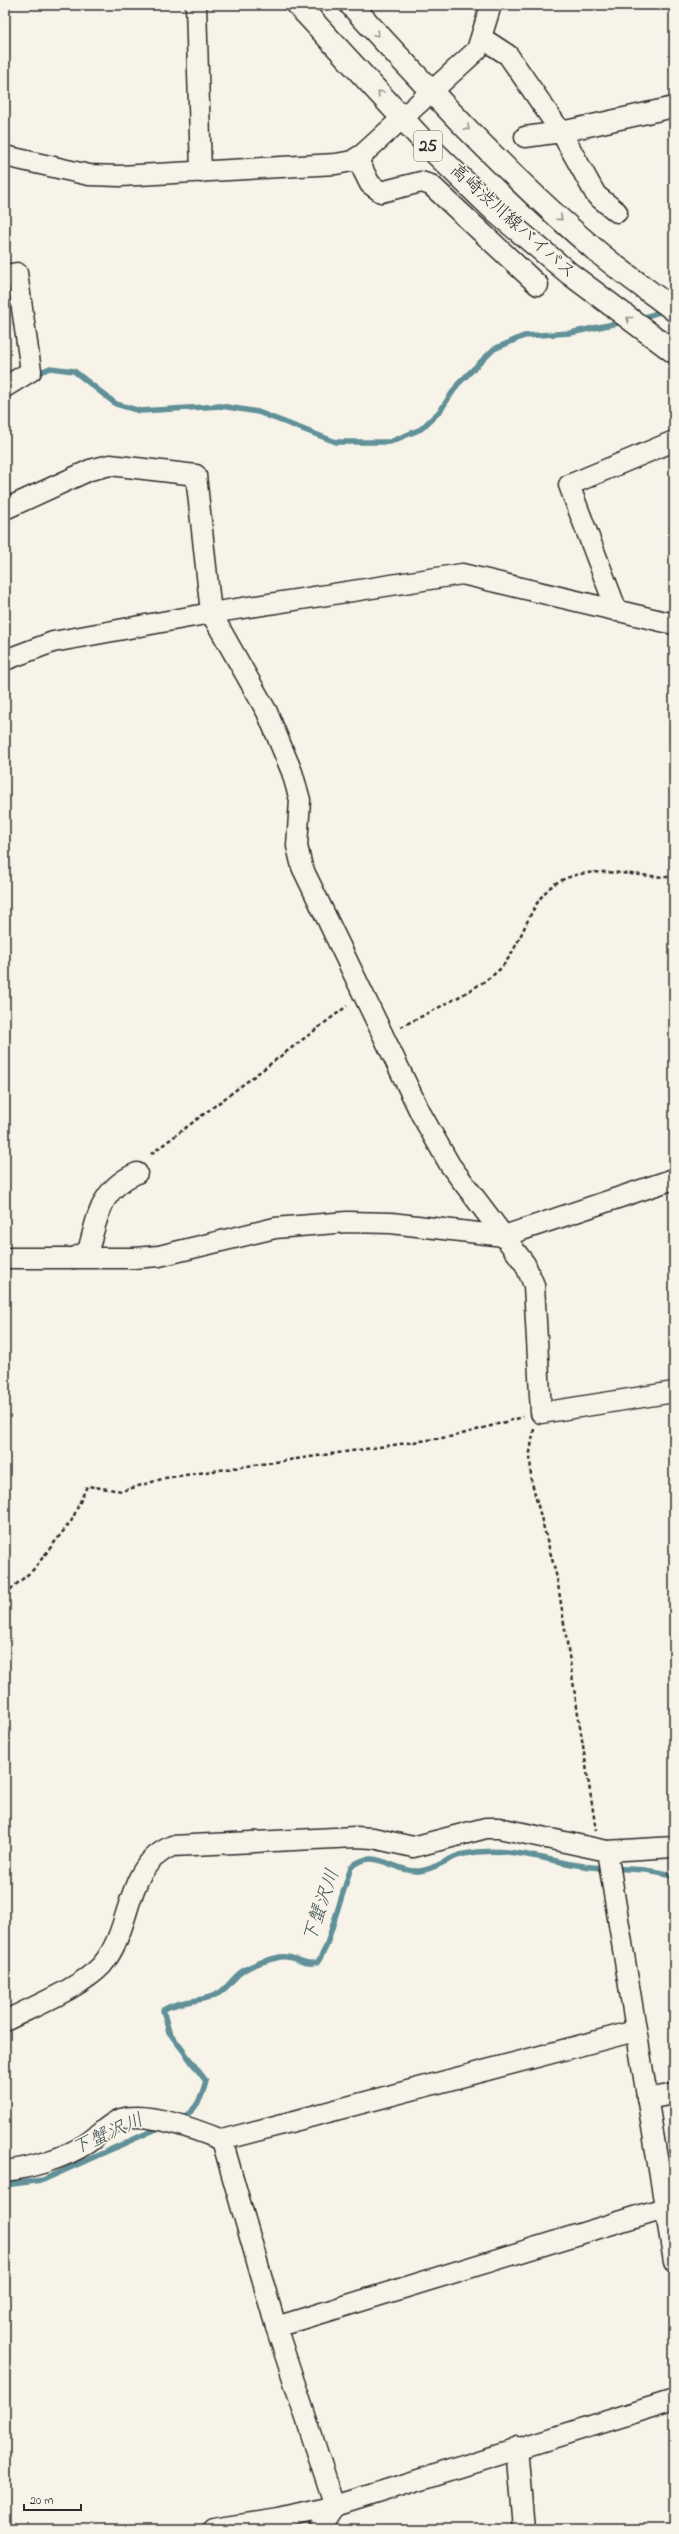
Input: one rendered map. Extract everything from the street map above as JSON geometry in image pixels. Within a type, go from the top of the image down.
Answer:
[{"type":"main road","name":"高崎渋川線バイパス","points":[[298,5],[402,117],[497,213],[570,274],[667,348]]},
{"type":"main road","name":"高崎渋川線バイパス","points":[[351,5],[430,91],[526,187],[600,254],[674,310]]},
{"type":"street","points":[[196,5],[201,172]]},
{"type":"street","points":[[5,156],[89,175],[120,176],[336,164],[357,158],[477,50],[482,38],[490,5]]},
{"type":"street","points":[[482,38],[508,55],[561,132],[596,195],[617,212]]},
{"type":"street","points":[[525,137],[561,132],[674,107]]},
{"type":"street","points":[[357,158],[370,184],[381,192],[421,182],[431,185],[538,284]]},
{"type":"street","points":[[5,274],[17,273],[31,370],[5,387]]},
{"type":"street","points":[[617,611],[569,485],[674,441]]},
{"type":"street","points":[[5,509],[90,470],[110,465],[196,475],[211,613],[267,712],[292,772],[300,800],[297,846],[302,867],[385,1036],[421,1114],[450,1165],[525,1264],[534,1285],[541,1413],[674,1392]]},
{"type":"street","points":[[5,660],[53,642],[211,613],[462,574],[674,624]]},
{"type":"street","points":[[74,1258],[88,1251],[104,1199],[117,1184],[137,1173]]},
{"type":"street","points":[[5,1258],[159,1256],[275,1228],[346,1222],[391,1223],[504,1236],[674,1179]]},
{"type":"street","points":[[5,2021],[81,1981],[101,1965],[118,1938],[142,1869],[151,1858],[172,1846],[355,1837],[373,1838],[413,1847],[486,1828],[499,1828],[603,1850],[674,1847]]},
{"type":"street","points":[[603,1850],[647,2099],[670,2206],[674,2262]]},
{"type":"street","points":[[5,2171],[28,2168],[85,2145],[121,2119],[155,2118],[196,2130],[222,2140],[635,2031]]},
{"type":"street","points":[[647,2099],[674,2094]]},
{"type":"street","points":[[222,2140],[276,2327],[336,2506]]},
{"type":"street","points":[[276,2327],[670,2206]]},
{"type":"street","points":[[213,2529],[279,2518],[336,2506],[517,2447],[674,2400]]},
{"type":"street","points":[[517,2447],[524,2529]]},
{"type":"street","points":[[320,2529],[336,2506]]},
{"type":"path","points":[[385,1036],[498,971],[516,948],[539,898],[561,880],[577,875],[598,872],[674,877]]},
{"type":"path","points":[[151,1154],[364,994]]},
{"type":"path","points":[[5,1594],[33,1570],[72,1520],[87,1486],[122,1491],[165,1478],[455,1436],[541,1413]]},
{"type":"path","points":[[541,1413],[535,1423],[530,1452],[531,1478],[557,1578],[603,1850]]},
{"type":"waterway","points":[[638,319],[666,310]]},
{"type":"waterway","points":[[35,374],[50,368],[74,371],[116,404],[140,411],[221,406],[258,412],[336,442],[390,442],[421,429],[440,411],[458,384],[494,349],[524,336],[570,333],[623,322]]},
{"type":"waterway","name":"下蟹沢川","points":[[180,2119],[186,2116],[198,2103],[206,2081],[169,2032],[163,2010],[182,2003],[208,1998],[219,1993],[244,1970],[265,1961],[280,1957],[290,1957],[308,1963],[318,1962],[326,1947],[351,1867],[360,1861],[368,1859],[376,1860],[410,1871],[419,1871],[431,1868],[464,1854],[495,1851],[524,1854],[584,1866],[652,1871],[674,1876]]},
{"type":"waterway","name":"下蟹沢川","points":[[5,2185],[43,2180],[163,2126]]}]
